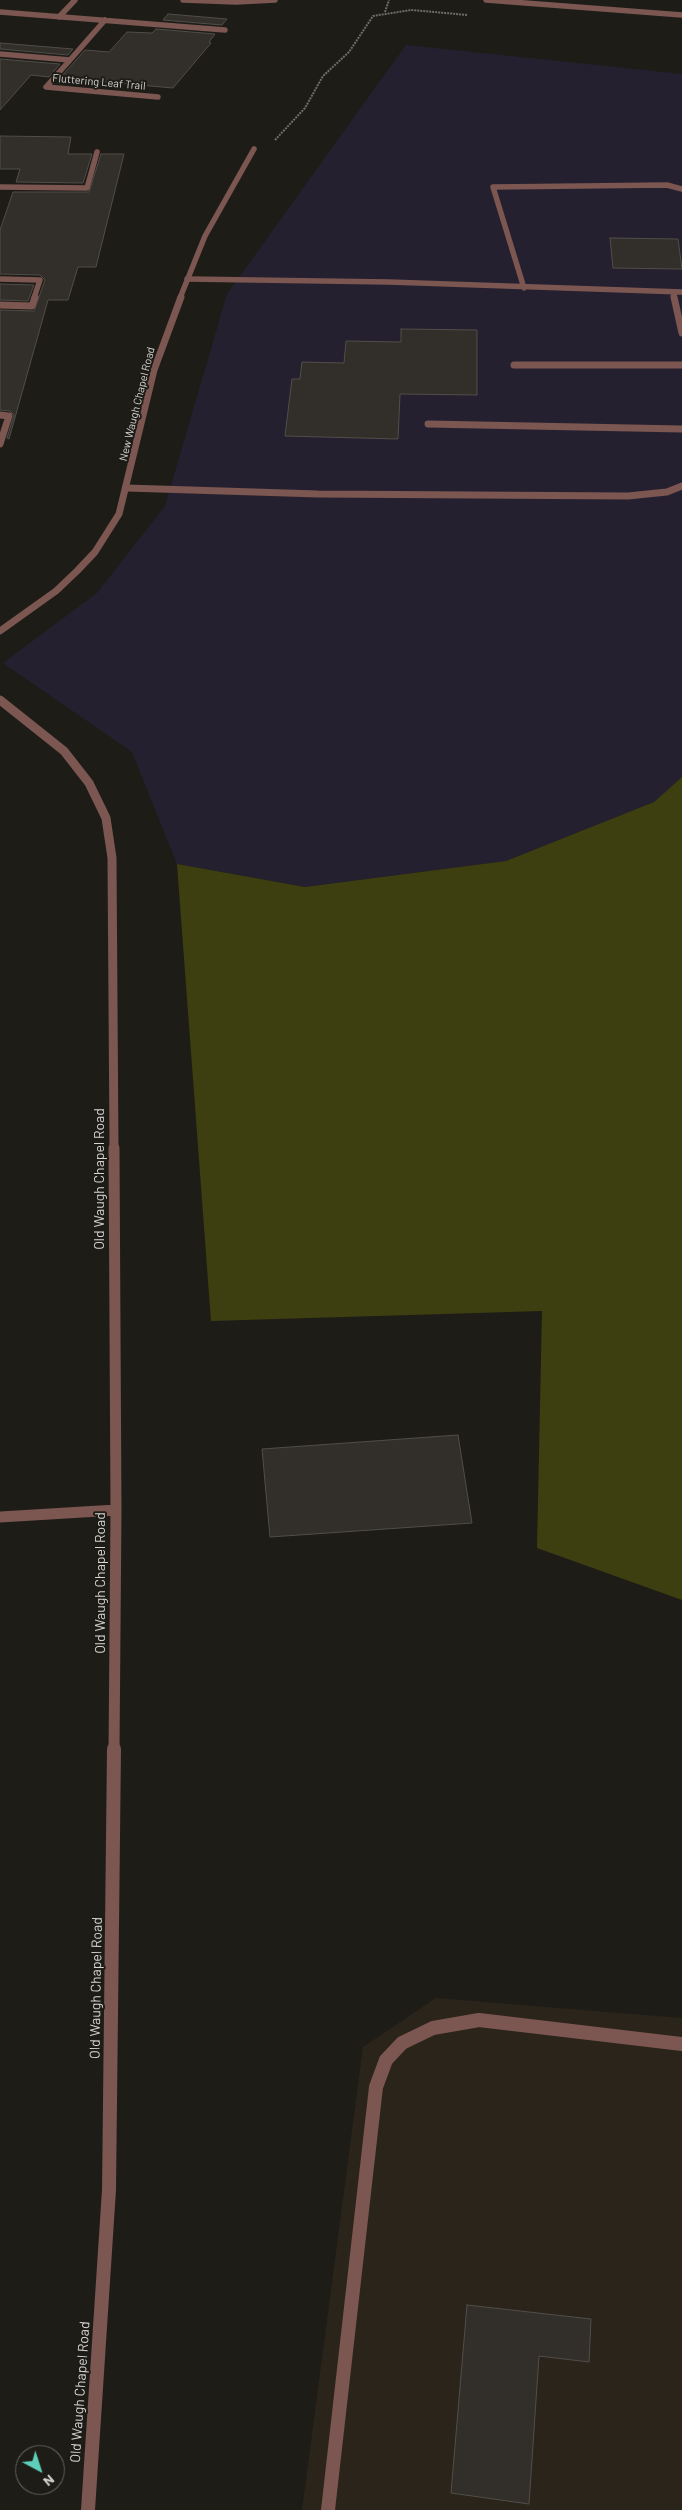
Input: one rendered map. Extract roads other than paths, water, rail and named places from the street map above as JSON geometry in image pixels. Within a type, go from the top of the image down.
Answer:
[{"type":"street","points":[[59,17],[75,0]]},
{"type":"street","points":[[183,0],[275,0]]},
{"type":"street","points":[[486,0],[682,15]]},
{"type":"street","points":[[566,6],[568,0]]},
{"type":"street","points":[[0,12],[226,30]]},
{"type":"street","name":"Fluttering Leaf Trail","points":[[105,20],[46,87],[158,97]]},
{"type":"street","name":"Fluttering Leaf Trail","points":[[0,54],[70,60]]},
{"type":"street","name":"New Waugh Chapel Road","points":[[0,631],[56,591],[95,552],[119,514],[127,488],[154,370],[186,279],[210,228],[254,148]]},
{"type":"street","points":[[0,187],[87,188],[97,152]]},
{"type":"street","points":[[524,288],[494,187],[667,184],[682,189]]},
{"type":"street","points":[[0,279],[40,280],[32,306],[0,305]]},
{"type":"street","points":[[186,279],[390,282],[682,292]]},
{"type":"street","points":[[673,292],[682,333]]},
{"type":"street","points":[[514,365],[682,365]]},
{"type":"street","points":[[0,415],[9,416],[0,444]]},
{"type":"street","points":[[428,424],[682,430]]},
{"type":"street","points":[[127,488],[318,494],[628,496],[668,492],[682,486]]},
{"type":"street","name":"Old Waugh Chapel Road","points":[[0,700],[64,751],[89,783],[106,818],[112,858],[116,1510],[108,2190],[88,2510]]},
{"type":"street","points":[[0,1517],[116,1510]]},
{"type":"street","points":[[328,2510],[376,2087],[386,2060],[402,2043],[433,2028],[479,2020],[682,2044]]}]
